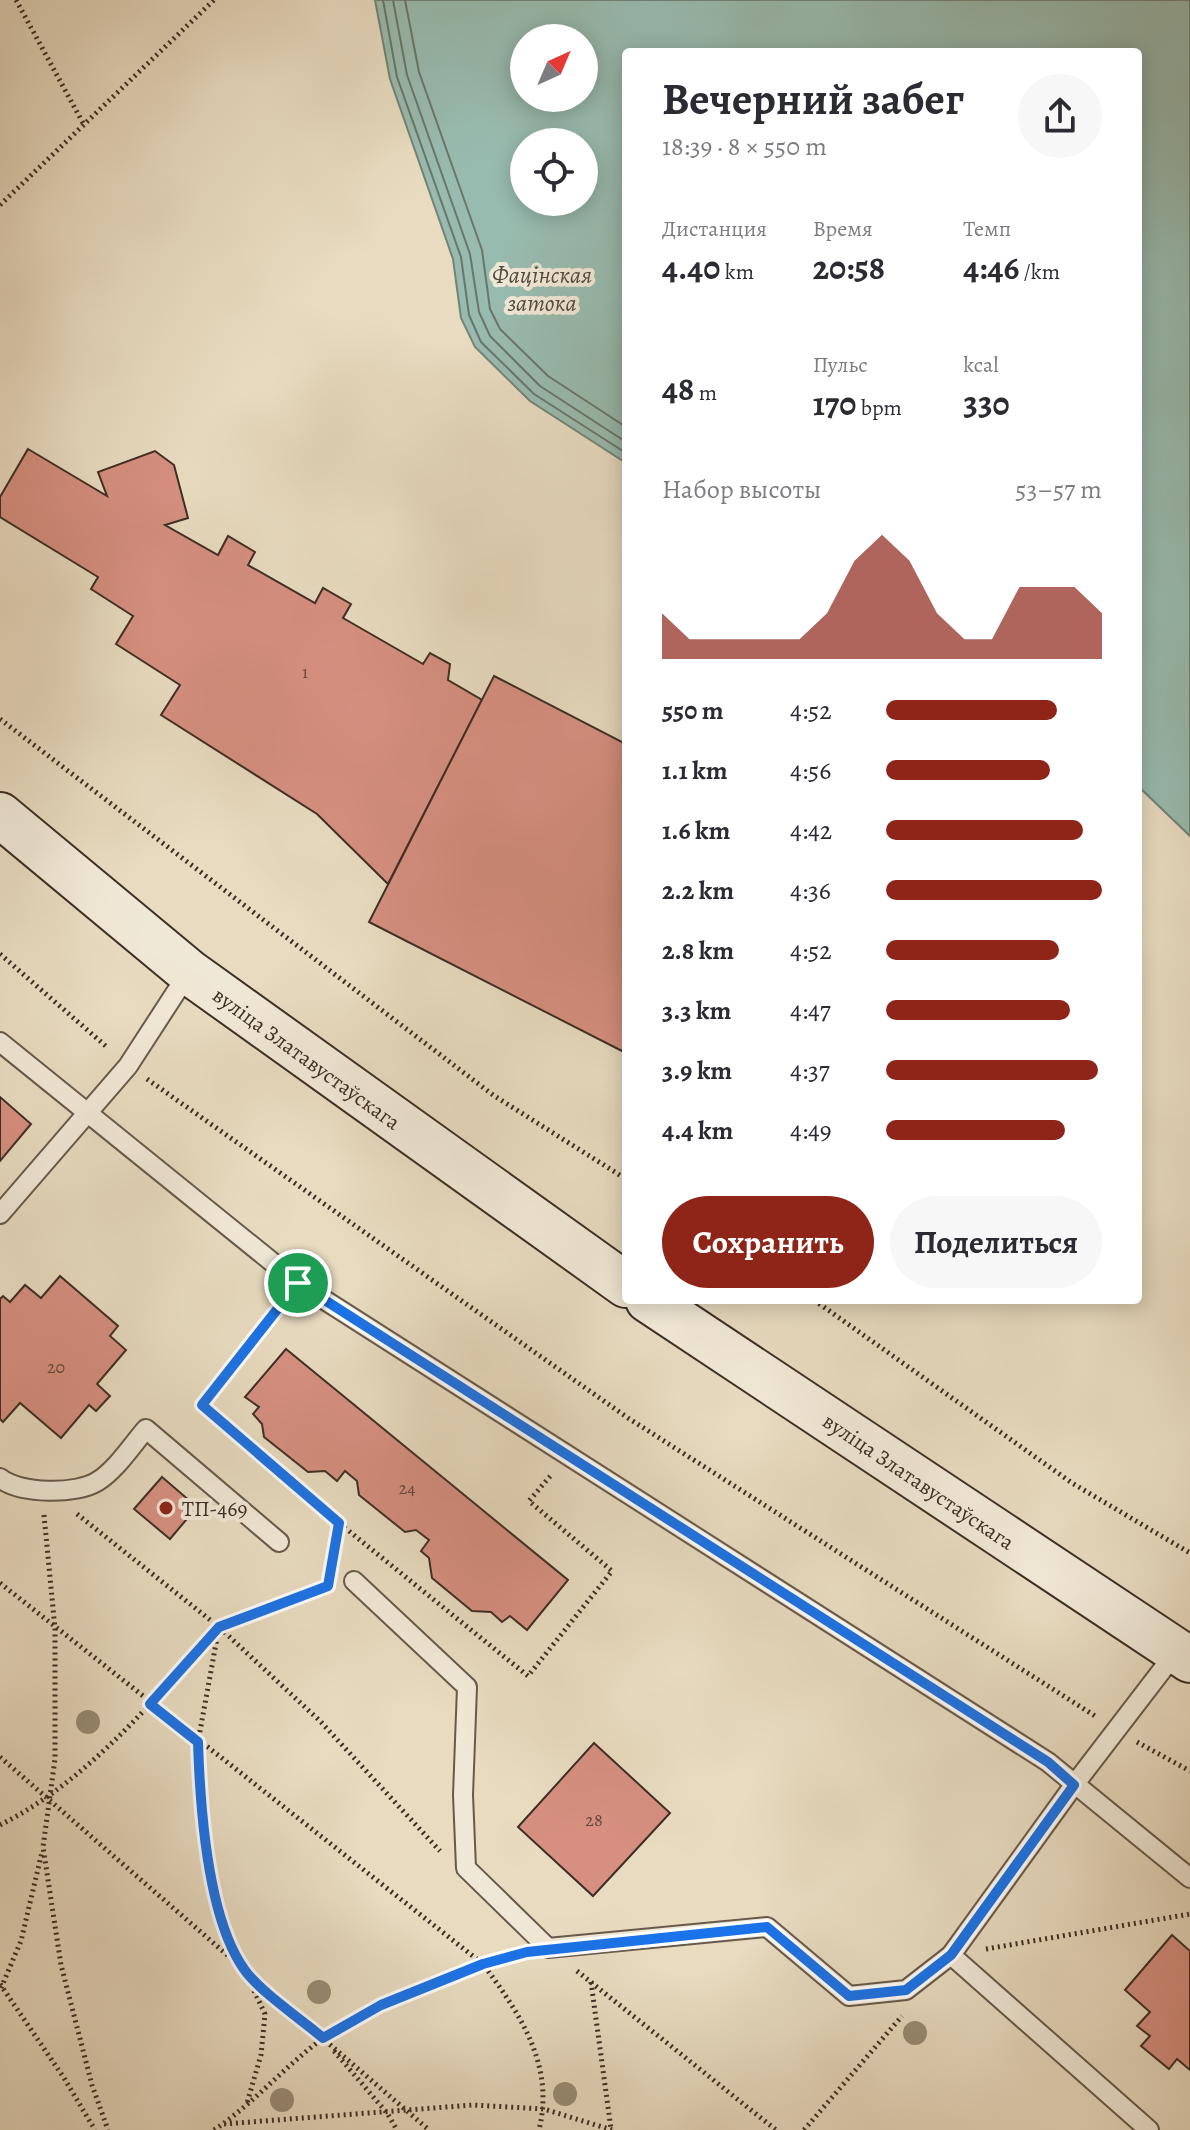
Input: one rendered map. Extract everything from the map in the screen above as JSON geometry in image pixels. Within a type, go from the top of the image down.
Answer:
[{"type":"street","name":"вуліца Златавустаўскага","points":[[0,815],[189,972],[622,1282]]},
{"type":"street","name":"вуліца Златавустаўскага","points":[[654,1304],[1183,1656]]},
{"type":"lane","points":[[0,1214],[128,1066],[189,972]]},
{"type":"lane","points":[[0,1042],[298,1283],[1048,1762],[1190,1878]]},
{"type":"lane","points":[[0,1478],[9,1485],[62,1491],[98,1482],[146,1429],[279,1542]]},
{"type":"lane","points":[[354,1581],[467,1687],[463,1795],[466,1868],[548,1948],[767,1927],[849,1996],[906,1990],[951,1955],[1074,1785],[1117,1730],[1183,1656]]},
{"type":"lane","points":[[951,1955],[1149,2130]]},
{"type":"path","points":[[16,0],[83,123]]},
{"type":"path","points":[[0,205],[214,0]]},
{"type":"path","points":[[0,719],[493,1095],[622,1176]]},
{"type":"path","points":[[0,954],[128,1066],[628,1418],[1117,1730],[1190,1771]]},
{"type":"path","points":[[298,1283],[202,1405],[339,1523],[528,1676],[612,1571],[529,1501],[567,1457]]},
{"type":"path","points":[[820,1304],[1072,1483],[1190,1553]]},
{"type":"path","points":[[41,1490],[55,1629],[55,1759],[43,1847],[21,1941],[1,1987],[95,2130]]},
{"type":"path","points":[[62,1491],[68,1507],[219,1627],[320,1721],[448,1863]]},
{"type":"path","points":[[328,1586],[339,1523]]},
{"type":"path","points":[[0,1825],[47,1800],[150,1704],[219,1627],[328,1586],[354,1581],[393,1566]]},
{"type":"path","points":[[0,1583],[483,1964],[520,2014],[539,2057],[544,2109],[539,2130]]},
{"type":"path","points":[[219,1627],[198,1742],[201,1830],[225,1929],[265,2014],[261,2055],[247,2103]]},
{"type":"path","points":[[0,1757],[429,2130]]},
{"type":"path","points":[[43,1847],[61,1965],[92,2085],[108,2130]]},
{"type":"path","points":[[951,1955],[1190,1914]]},
{"type":"path","points":[[214,2130],[323,2038],[381,2005],[483,1964],[527,1952],[516,1941]]},
{"type":"path","points":[[548,1948],[776,2130]]},
{"type":"path","points":[[223,2124],[473,2105],[544,2109],[611,2130],[591,1982]]},
{"type":"path","points":[[804,2130],[902,2016],[906,1990]]},
{"type":"path","points":[[323,2038],[387,2113],[397,2130]]},
{"type":"water","name":"Фацінская затока","points":[[375,0],[1190,0],[1190,836],[1142,790],[1142,48],[622,48],[622,460],[530,401],[475,347],[461,318],[453,259],[390,79]]},
{"type":"building","points":[[28,449],[107,496],[98,472],[155,451],[174,465],[188,518],[165,525],[218,555],[228,536],[255,552],[248,565],[315,603],[323,588],[351,604],[343,618],[423,664],[430,653],[450,664],[448,680],[482,700],[388,884],[317,814],[161,715],[180,685],[116,644],[133,616],[91,589],[98,577],[0,517],[0,497]]},
{"type":"building","points":[[494,676],[622,742],[622,1051],[369,922]]},
{"type":"building","points":[[0,1097],[31,1124],[0,1161]]},
{"type":"building","points":[[60,1276],[118,1326],[110,1336],[126,1350],[97,1384],[110,1396],[96,1411],[89,1405],[61,1438],[20,1403],[3,1422],[0,1419],[0,1299],[3,1296],[10,1302],[25,1285],[41,1298]]},
{"type":"building","points":[[286,1349],[568,1580],[527,1630],[510,1616],[502,1622],[491,1612],[472,1611],[432,1578],[429,1558],[421,1551],[429,1540],[416,1530],[405,1532],[359,1495],[357,1481],[345,1471],[337,1481],[325,1471],[308,1472],[264,1437],[262,1424],[253,1414],[259,1407],[245,1397]]},
{"type":"building","name":"ТП-469","points":[[162,1477],[197,1507],[170,1539],[134,1509]]},
{"type":"building","points":[[594,1743],[670,1813],[593,1896],[518,1827]]},
{"type":"building","points":[[1172,1935],[1190,1951],[1190,2070],[1177,2059],[1169,2069],[1141,2046],[1150,2036],[1137,2026],[1150,2012],[1125,1990]]},
{"type":"place","name":"ТП-469","points":[[166,1508]]},
{"type":"route","points":[[298,1283],[1048,1762],[1074,1785],[951,1955],[906,1990],[849,1996],[767,1927],[548,1948],[483,1964],[381,2005],[323,2038],[244,1970],[225,1929],[201,1830],[198,1742],[150,1704],[219,1627],[328,1586],[339,1523],[202,1405],[298,1283]]}]
